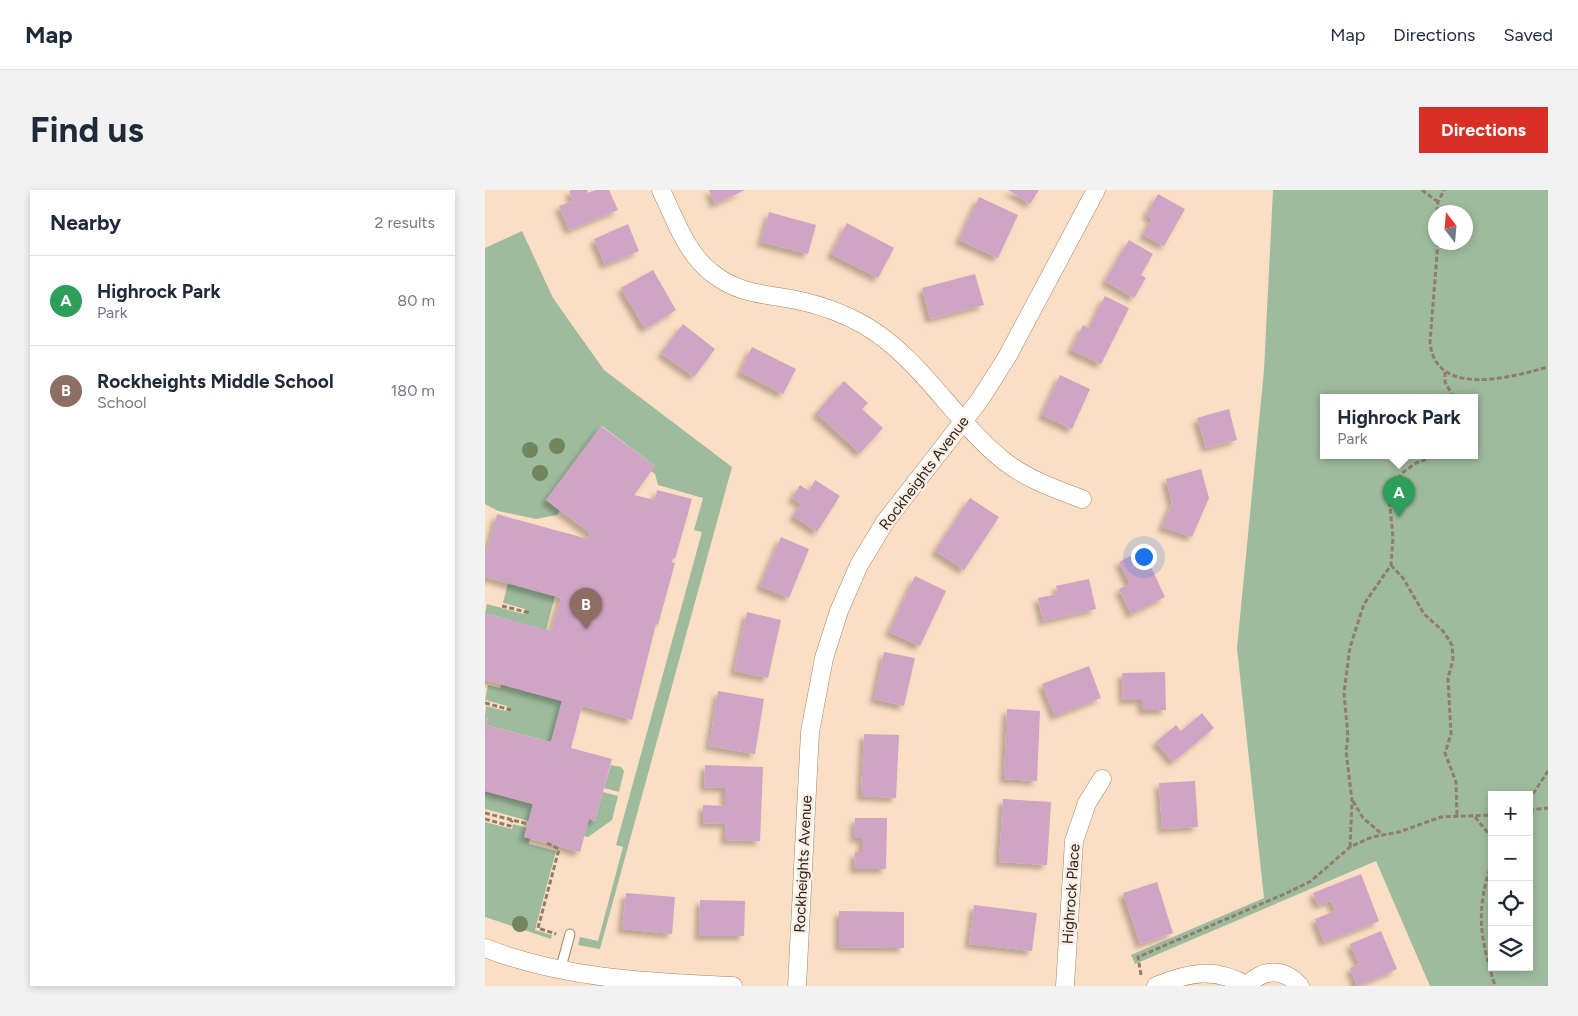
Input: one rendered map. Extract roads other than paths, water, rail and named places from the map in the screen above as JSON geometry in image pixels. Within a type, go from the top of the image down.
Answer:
[{"type":"street","points":[[661,190],[683,237],[695,256],[711,273],[729,285],[750,294],[819,306],[863,325],[902,353],[963,421],[1005,461],[1028,477],[1082,499]]},
{"type":"street","name":"Rockheights Avenue","points":[[797,986],[810,732],[824,658],[845,595],[871,543],[899,501],[963,421],[1007,357],[1095,190]]},
{"type":"street","name":"Highrock Place","points":[[1065,986],[1074,841],[1087,803],[1102,779]]},
{"type":"street","points":[[485,948],[551,969],[607,978],[733,986]]},
{"type":"street","points":[[1156,986],[1193,973],[1209,972],[1226,975],[1247,986],[1263,973],[1274,972],[1288,976],[1300,986]]},
{"type":"lane","points":[[551,969],[570,934]]},
{"type":"place","name":"Highrock Park","points":[[1399,517]]},
{"type":"place","name":"Rockheights Middle School","points":[[586,629]]}]
